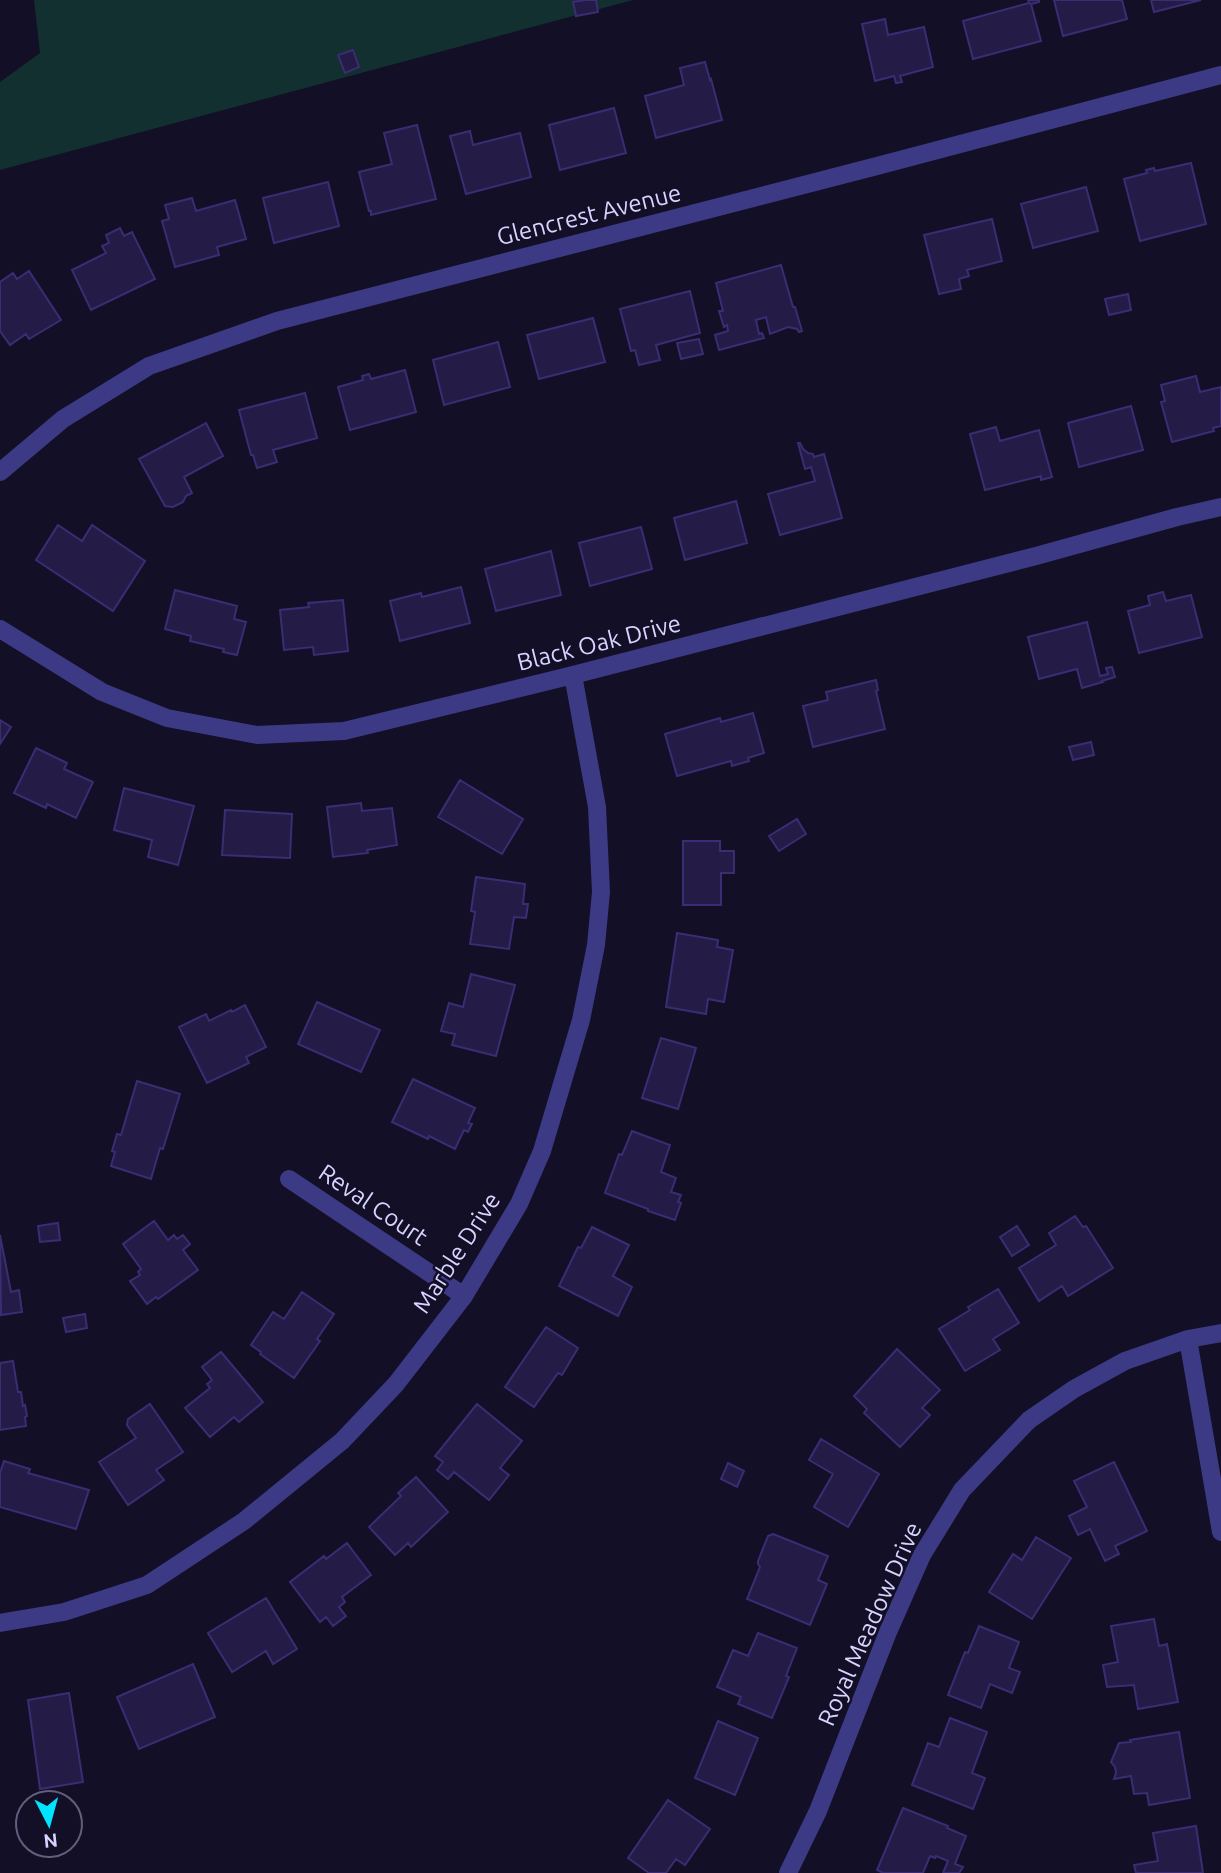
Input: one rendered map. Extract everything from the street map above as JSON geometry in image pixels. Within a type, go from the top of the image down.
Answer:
[{"type":"street","name":"Glencrest Avenue","points":[[0,472],[63,419],[149,366],[276,321],[1221,75]]},
{"type":"street","name":"Black Oak Drive","points":[[0,629],[102,692],[167,718],[257,735],[344,731],[573,676],[1221,507]]},
{"type":"street","name":"Marble Drive","points":[[0,1623],[64,1612],[147,1585],[244,1521],[342,1441],[396,1384],[464,1296],[519,1204],[542,1151],[581,1020],[596,945],[601,892],[597,807],[573,676]]},
{"type":"street","name":"Reval Court","points":[[289,1179],[464,1296]]},
{"type":"street","name":"Royal Meadow Drive","points":[[788,1873],[818,1811],[888,1632],[922,1555],[962,1490],[1029,1420],[1073,1390],[1125,1361],[1188,1339],[1221,1333]]},
{"type":"street","points":[[1188,1339],[1221,1532]]},
{"type":"green space","points":[[34,0],[633,0],[0,170],[0,82],[40,53]]},
{"type":"building","points":[[596,0],[598,12],[576,16],[573,2]]},
{"type":"building","points":[[1028,0],[1039,0],[1031,4],[1041,41],[973,59],[963,21],[1029,3]]},
{"type":"building","points":[[1054,0],[1122,0],[1127,19],[1063,36]]},
{"type":"building","points":[[1151,0],[1201,0],[1154,12]]},
{"type":"building","points":[[885,19],[888,35],[924,27],[933,67],[900,76],[902,82],[896,83],[894,76],[875,81],[862,24]]},
{"type":"building","points":[[353,50],[359,67],[345,73],[338,55]]},
{"type":"building","points":[[705,62],[722,120],[656,138],[645,96],[684,85],[680,68]]},
{"type":"building","points":[[614,108],[626,153],[560,170],[549,125]]},
{"type":"building","points":[[417,125],[436,199],[371,215],[359,172],[392,164],[384,133]]},
{"type":"building","points":[[470,131],[473,145],[520,133],[531,177],[466,194],[450,136]]},
{"type":"building","points":[[1191,163],[1206,224],[1140,241],[1124,179],[1147,173],[1146,170],[1154,168],[1155,171]]},
{"type":"building","points":[[328,182],[339,226],[274,243],[263,198]]},
{"type":"building","points":[[1086,187],[1098,231],[1033,248],[1021,204]]},
{"type":"building","points":[[192,198],[196,211],[235,200],[246,239],[217,247],[219,255],[175,267],[162,221],[169,219],[165,205]]},
{"type":"building","points":[[992,219],[1002,261],[967,270],[969,276],[959,279],[961,289],[939,294],[924,235]]},
{"type":"building","points":[[120,228],[124,236],[132,232],[155,279],[91,310],[72,270],[106,253],[102,246],[109,243],[106,235]]},
{"type":"building","points":[[781,265],[802,331],[788,327],[770,334],[766,317],[756,320],[759,334],[762,333],[764,338],[719,350],[715,335],[728,331],[719,311],[723,311],[716,283]]},
{"type":"building","points":[[29,271],[61,320],[29,339],[26,334],[10,345],[0,331],[0,282],[13,273],[17,279]]},
{"type":"building","points":[[690,291],[700,333],[656,345],[660,360],[639,365],[635,350],[631,351],[620,309]]},
{"type":"building","points":[[1128,294],[1131,310],[1109,315],[1105,299]]},
{"type":"building","points":[[593,318],[605,362],[539,379],[527,335]]},
{"type":"building","points":[[699,339],[703,354],[681,359],[677,343]]},
{"type":"building","points":[[498,342],[510,387],[444,405],[433,360]]},
{"type":"building","points":[[405,370],[416,412],[350,430],[338,387],[363,380],[362,376],[369,374],[371,379]]},
{"type":"building","points":[[1196,376],[1200,392],[1221,387],[1221,426],[1213,428],[1214,431],[1172,442],[1161,402],[1165,401],[1161,385]]},
{"type":"building","points":[[305,393],[317,438],[273,450],[277,462],[257,468],[239,410]]},
{"type":"building","points":[[1131,406],[1143,450],[1079,467],[1068,423]]},
{"type":"building","points":[[206,423],[223,456],[184,477],[192,493],[173,507],[165,506],[139,459]]},
{"type":"building","points":[[996,427],[1000,441],[1039,430],[1052,477],[1041,480],[1041,476],[985,490],[970,434]]},
{"type":"building","points":[[798,443],[814,457],[824,454],[842,518],[780,535],[768,494],[815,481],[811,467],[805,469]]},
{"type":"building","points":[[736,501],[747,543],[685,560],[674,518]]},
{"type":"building","points":[[58,525],[82,541],[92,525],[145,561],[113,611],[36,560]]},
{"type":"building","points":[[641,527],[652,569],[590,586],[579,543]]},
{"type":"building","points":[[551,551],[561,595],[496,611],[485,569]]},
{"type":"building","points":[[461,587],[470,623],[400,641],[390,601],[421,593],[422,597]]},
{"type":"building","points":[[175,590],[237,606],[234,619],[246,622],[237,655],[190,641],[191,636],[165,629]]},
{"type":"building","points":[[1163,592],[1166,601],[1191,595],[1202,637],[1139,653],[1128,611],[1150,605],[1148,596]]},
{"type":"building","points":[[343,600],[348,651],[314,655],[313,647],[284,650],[280,610],[309,607],[308,603]]},
{"type":"building","points":[[1087,622],[1100,676],[1108,674],[1106,668],[1112,667],[1115,677],[1082,688],[1077,669],[1039,679],[1028,637]]},
{"type":"building","points":[[876,680],[885,729],[813,747],[803,706],[828,700],[826,692]]},
{"type":"building","points":[[753,713],[764,753],[732,766],[731,761],[677,776],[665,734],[720,718],[721,722]]},
{"type":"building","points":[[0,720],[11,727],[0,744]]},
{"type":"building","points":[[1091,742],[1094,755],[1073,760],[1069,747]]},
{"type":"building","points":[[36,748],[67,763],[64,769],[93,782],[76,818],[47,804],[46,808],[14,793]]},
{"type":"building","points":[[460,780],[523,819],[502,854],[438,817]]},
{"type":"building","points":[[124,788],[194,806],[178,865],[148,857],[152,840],[114,830]]},
{"type":"building","points":[[361,803],[362,811],[392,808],[397,845],[367,850],[368,853],[333,857],[327,807]]},
{"type":"building","points":[[225,810],[292,814],[290,858],[222,855]]},
{"type":"building","points":[[797,819],[806,834],[779,851],[769,836]]},
{"type":"building","points":[[683,841],[720,841],[720,851],[734,851],[734,873],[721,873],[721,905],[683,905]]},
{"type":"building","points":[[476,877],[525,884],[523,904],[528,904],[526,918],[514,917],[509,949],[470,944],[475,912],[471,911]]},
{"type":"building","points":[[677,933],[718,940],[717,947],[733,950],[724,1002],[708,999],[706,1014],[666,1007]]},
{"type":"building","points":[[471,974],[515,985],[496,1056],[452,1045],[455,1034],[441,1031],[449,1003],[463,1007]]},
{"type":"building","points":[[317,1002],[380,1030],[361,1072],[298,1044]]},
{"type":"building","points":[[245,1005],[266,1047],[246,1057],[249,1063],[207,1083],[179,1027],[206,1014],[209,1021]]},
{"type":"building","points":[[661,1038],[696,1048],[678,1109],[642,1098]]},
{"type":"building","points":[[413,1079],[475,1108],[468,1123],[472,1124],[468,1132],[464,1130],[455,1149],[392,1122]]},
{"type":"building","points":[[137,1081],[180,1094],[151,1179],[111,1166],[117,1134],[121,1135]]},
{"type":"building","points":[[632,1131],[670,1145],[661,1172],[676,1178],[671,1192],[681,1195],[675,1220],[605,1193],[619,1154],[622,1155]]},
{"type":"building","points":[[1075,1216],[1083,1227],[1086,1226],[1113,1268],[1068,1296],[1062,1286],[1039,1301],[1019,1268],[1056,1245],[1049,1233]]},
{"type":"building","points":[[154,1221],[168,1240],[174,1235],[177,1239],[183,1235],[190,1244],[183,1250],[198,1270],[147,1304],[130,1281],[140,1275],[138,1272],[141,1269],[123,1244]]},
{"type":"building","points":[[58,1223],[60,1240],[40,1242],[38,1226]]},
{"type":"building","points":[[1017,1226],[1029,1245],[1012,1256],[1000,1237]]},
{"type":"building","points":[[592,1227],[629,1245],[613,1276],[632,1287],[618,1316],[559,1286],[578,1247],[581,1248]]},
{"type":"building","points":[[0,1235],[11,1292],[19,1290],[22,1312],[1,1315]]},
{"type":"building","points":[[998,1289],[1019,1323],[993,1339],[1000,1350],[965,1371],[939,1329]]},
{"type":"building","points":[[302,1292],[334,1314],[317,1339],[320,1341],[294,1378],[251,1345],[273,1312],[284,1319]]},
{"type":"building","points":[[85,1314],[87,1328],[66,1332],[63,1318]]},
{"type":"building","points":[[546,1327],[578,1348],[562,1375],[558,1373],[534,1407],[505,1387]]},
{"type":"building","points":[[897,1349],[940,1390],[922,1408],[930,1415],[900,1447],[864,1413],[867,1409],[854,1396]]},
{"type":"building","points":[[221,1352],[263,1402],[239,1422],[234,1417],[210,1437],[185,1408],[210,1388],[207,1384],[212,1380],[202,1367]]},
{"type":"building","points":[[13,1361],[18,1392],[21,1392],[23,1406],[25,1405],[26,1426],[0,1430],[0,1363]]},
{"type":"building","points":[[150,1404],[183,1452],[156,1470],[164,1480],[128,1505],[99,1462],[136,1438],[127,1425],[128,1419]]},
{"type":"building","points":[[477,1404],[522,1441],[500,1468],[509,1475],[489,1500],[454,1472],[448,1479],[437,1470],[443,1462],[435,1456]]},
{"type":"building","points":[[821,1439],[879,1474],[848,1527],[814,1507],[833,1474],[809,1460]]},
{"type":"building","points":[[4,1461],[30,1469],[28,1473],[89,1490],[76,1529],[0,1507],[0,1473]]},
{"type":"building","points":[[1114,1462],[1147,1531],[1115,1546],[1119,1554],[1105,1561],[1090,1529],[1078,1535],[1069,1516],[1087,1507],[1074,1481]]},
{"type":"building","points":[[728,1463],[744,1471],[737,1487],[721,1479]]},
{"type":"building","points":[[416,1477],[448,1512],[411,1547],[408,1543],[395,1555],[369,1527],[401,1496],[398,1493]]},
{"type":"building","points":[[773,1534],[828,1556],[818,1580],[827,1584],[810,1625],[747,1599],[760,1567],[758,1561],[768,1536]]},
{"type":"building","points":[[1036,1537],[1071,1558],[1032,1619],[989,1592],[1013,1554],[1022,1560]]},
{"type":"building","points":[[347,1543],[371,1575],[342,1597],[345,1602],[339,1607],[346,1616],[333,1626],[326,1617],[320,1622],[290,1582],[324,1556],[326,1559]]},
{"type":"building","points":[[266,1598],[297,1649],[273,1664],[266,1651],[232,1672],[208,1633]]},
{"type":"building","points":[[1154,1619],[1159,1646],[1167,1644],[1178,1702],[1138,1709],[1134,1685],[1107,1687],[1103,1665],[1118,1662],[1111,1626]]},
{"type":"building","points":[[979,1626],[1019,1642],[1009,1668],[1020,1672],[1012,1693],[990,1684],[981,1708],[948,1695],[965,1652],[968,1653]]},
{"type":"building","points":[[758,1633],[797,1648],[786,1676],[789,1677],[772,1718],[738,1704],[741,1697],[717,1687],[733,1650],[748,1656]]},
{"type":"building","points":[[193,1664],[215,1717],[139,1749],[117,1697]]},
{"type":"building","points":[[69,1693],[83,1782],[40,1789],[28,1700]]},
{"type":"building","points":[[950,1718],[987,1732],[972,1773],[985,1778],[973,1809],[912,1785],[928,1743],[939,1747]]},
{"type":"building","points":[[718,1721],[758,1738],[735,1795],[695,1778]]},
{"type":"building","points":[[1179,1732],[1190,1798],[1149,1805],[1147,1793],[1134,1794],[1131,1776],[1114,1779],[1115,1767],[1111,1762],[1119,1743]]},
{"type":"building","points":[[668,1800],[710,1829],[685,1865],[676,1859],[666,1873],[649,1873],[628,1858]]},
{"type":"building","points":[[903,1808],[966,1836],[955,1864],[963,1867],[959,1873],[943,1873],[948,1861],[936,1856],[930,1856],[923,1873],[883,1873],[877,1870]]},
{"type":"building","points":[[1196,1826],[1203,1873],[1136,1873],[1134,1865],[1158,1861],[1153,1833]]}]
